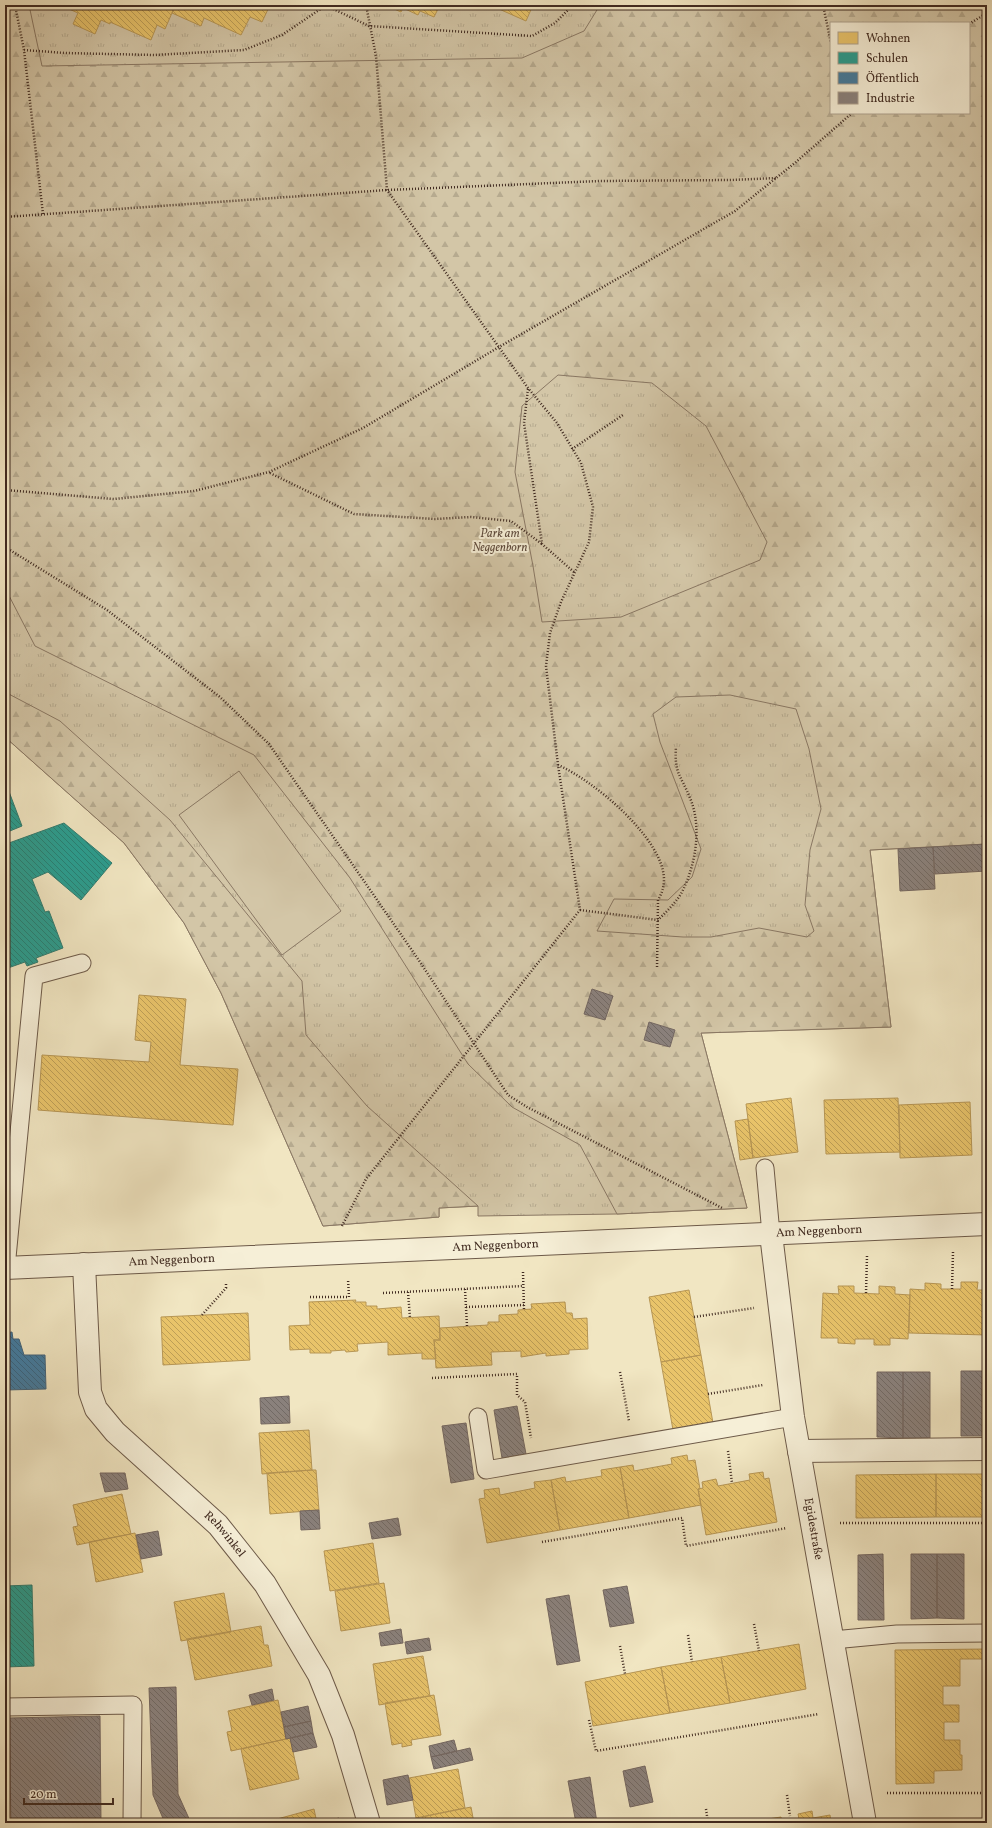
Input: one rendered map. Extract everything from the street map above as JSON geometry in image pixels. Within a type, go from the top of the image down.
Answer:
[{"type":"street","name":"Am Neggenborn","points":[[6,1268],[987,1224]]},
{"type":"street","name":"Egidestraße","points":[[771,1234],[793,1417],[866,1823]]},
{"type":"street","name":"Rehwinkel","points":[[84,1264],[90,1392],[96,1409],[114,1432],[218,1525],[265,1584],[300,1640],[319,1675],[343,1735],[369,1823]]},
{"type":"street","points":[[799,1451],[987,1449]]},
{"type":"lane","points":[[6,1268],[34,976],[82,963]]},
{"type":"lane","points":[[765,1168],[771,1234]]},
{"type":"lane","points":[[478,1417],[486,1470],[793,1417]]},
{"type":"lane","points":[[833,1640],[898,1634],[987,1633]]},
{"type":"lane","points":[[5,1707],[134,1705],[132,1823]]},
{"type":"path","points":[[15,5],[24,50],[43,214]]},
{"type":"path","points":[[24,50],[65,53],[154,55],[244,50],[282,35],[325,5],[369,26],[532,36],[555,23],[573,5]]},
{"type":"path","points":[[345,1219],[366,1179],[580,910],[558,764],[546,666],[550,633],[574,572],[589,542],[593,507],[581,463],[557,423],[528,388],[388,190],[376,56],[366,5]]},
{"type":"path","points":[[822,5],[830,39]]},
{"type":"path","points":[[970,23],[987,12]]},
{"type":"path","points":[[5,490],[114,499],[194,491],[269,472],[363,428],[499,347],[735,211],[777,178],[847,115]]},
{"type":"path","points":[[5,217],[388,190],[600,181],[731,180],[777,178]]},
{"type":"path","points":[[528,388],[524,423],[542,544]]},
{"type":"path","points":[[572,449],[623,415]]},
{"type":"path","points":[[269,472],[354,514],[435,519],[471,517],[511,521],[542,544],[574,572]]},
{"type":"path","points":[[5,547],[108,610],[220,697],[269,744],[474,1042],[508,1095],[527,1107],[681,1187]]},
{"type":"path","points":[[658,920],[670,908],[682,891],[694,858],[696,831],[695,814],[690,798],[676,770],[676,747]]},
{"type":"path","points":[[558,764],[573,772],[604,793],[631,820],[647,840],[659,859],[664,877],[663,890],[658,900],[657,969]]},
{"type":"path","points":[[580,910],[658,920]]},
{"type":"path","points":[[952,1289],[953,1226]]},
{"type":"path","points":[[866,1293],[868,1230]]},
{"type":"path","points":[[202,1315],[226,1288],[224,1258]]},
{"type":"path","points":[[523,1271],[524,1310]]},
{"type":"path","points":[[310,1297],[349,1297],[348,1280]]},
{"type":"path","points":[[383,1293],[523,1286]]},
{"type":"path","points":[[465,1289],[467,1326]]},
{"type":"path","points":[[408,1292],[410,1318]]},
{"type":"path","points":[[694,1317],[780,1304]]},
{"type":"path","points":[[466,1307],[524,1305]]},
{"type":"path","points":[[620,1372],[634,1444]]},
{"type":"path","points":[[432,1378],[517,1374],[517,1395],[525,1402],[535,1462]]},
{"type":"path","points":[[708,1394],[789,1380]]},
{"type":"path","points":[[724,1429],[732,1484]]},
{"type":"path","points":[[542,1542],[682,1518],[686,1546],[812,1523],[987,1523]]},
{"type":"path","points":[[754,1624],[759,1651]]},
{"type":"path","points":[[688,1635],[692,1662]]},
{"type":"path","points":[[620,1646],[625,1674]]},
{"type":"path","points":[[589,1720],[596,1751],[845,1710]]},
{"type":"path","points":[[860,1794],[987,1793]]},
{"type":"path","points":[[787,1795],[790,1816]]},
{"type":"path","points":[[706,1809],[708,1823]]},
{"type":"green space","name":"Park am Neggenborn","points":[[5,5],[987,5],[987,844],[870,850],[891,1027],[701,1033],[747,1208],[617,1214],[478,1216],[478,1206],[439,1208],[439,1217],[323,1226],[221,993],[184,923],[124,843],[5,737]]},
{"type":"green space","name":"Park am Neggenborn","points":[[5,5],[29,5],[42,66],[522,58],[584,31],[600,5],[987,5],[987,844],[870,850],[891,1027],[701,1033],[747,1208],[617,1214],[580,1145],[512,1107],[468,1064],[350,878],[254,755],[35,646],[5,588]],"holes":[[[558,375],[652,383],[706,426],[767,542],[760,560],[621,617],[542,622],[515,472],[522,406]],[[730,695],[796,709],[809,749],[821,809],[810,850],[805,905],[814,931],[807,937],[759,928],[711,937],[683,937],[597,931],[614,899],[668,900],[692,877],[701,849],[660,742],[653,714],[676,697]]]},
{"type":"green space","points":[[5,692],[60,721],[170,820],[302,981],[306,1035],[367,1106],[478,1206],[439,1208],[439,1217],[323,1226],[221,993],[184,923],[124,843],[5,737]]},
{"type":"green space","points":[[239,771],[341,911],[282,955],[179,815]]},
{"type":"building: Wohnen","points":[[60,5],[175,6],[165,29],[157,25],[151,40],[110,22],[110,24],[101,20],[95,34],[73,24],[78,13]]},
{"type":"building: Wohnen","points":[[172,5],[270,5],[262,22],[250,17],[241,35],[204,18],[201,26],[172,13],[175,6]]},
{"type":"building: Wohnen","points":[[385,5],[440,5],[434,17],[420,11],[418,15],[403,8],[401,12]]},
{"type":"building: Wohnen","points":[[490,5],[533,5],[526,21]]},
{"type":"building: Wohnen","points":[[139,995],[186,999],[180,1065],[238,1069],[233,1125],[38,1110],[42,1055],[149,1062],[151,1042],[135,1040]]},
{"type":"building: Wohnen","points":[[791,1098],[798,1152],[753,1158],[746,1104]]},
{"type":"building: Wohnen","points":[[898,1098],[900,1152],[826,1154],[824,1100]]},
{"type":"building: Wohnen","points":[[970,1102],[972,1155],[900,1158],[899,1105]]},
{"type":"building: Wohnen","points":[[748,1119],[753,1158],[740,1160],[735,1121]]},
{"type":"building: Wohnen","points":[[961,1282],[978,1282],[977,1290],[987,1290],[987,1335],[909,1333],[910,1289],[925,1290],[925,1283],[941,1284],[941,1289],[961,1289]]},
{"type":"building: Wohnen","points":[[838,1286],[854,1286],[854,1293],[879,1294],[879,1286],[895,1287],[895,1294],[910,1295],[908,1339],[890,1338],[890,1345],[874,1345],[874,1339],[855,1339],[855,1344],[838,1343],[838,1338],[821,1338],[823,1293],[839,1294]]},
{"type":"building: Wohnen","points":[[689,1290],[701,1355],[661,1362],[649,1297]]},
{"type":"building: Wohnen","points":[[356,1300],[355,1302],[366,1302],[366,1306],[377,1306],[377,1309],[401,1307],[402,1318],[439,1316],[440,1340],[434,1340],[436,1359],[422,1359],[422,1353],[388,1355],[388,1342],[357,1344],[358,1351],[346,1352],[345,1350],[331,1351],[331,1353],[310,1353],[310,1349],[290,1350],[289,1326],[310,1325],[309,1302]]},
{"type":"building: Wohnen","points":[[565,1302],[566,1313],[572,1313],[573,1319],[587,1318],[588,1349],[569,1350],[569,1354],[546,1356],[546,1353],[521,1357],[521,1351],[491,1352],[492,1365],[436,1368],[434,1340],[440,1340],[440,1328],[488,1325],[488,1322],[499,1322],[499,1315],[518,1314],[518,1310],[532,1309],[531,1304]]},
{"type":"building: Wohnen","points":[[248,1313],[250,1360],[163,1365],[161,1317]]},
{"type":"building: Wohnen","points":[[701,1355],[713,1423],[673,1430],[661,1362]]},
{"type":"building: Wohnen","points":[[309,1430],[312,1470],[262,1474],[259,1433]]},
{"type":"building: Wohnen","points":[[687,1455],[688,1461],[695,1460],[701,1505],[629,1518],[620,1467],[633,1465],[634,1471],[672,1464],[671,1458]]},
{"type":"building: Wohnen","points":[[620,1467],[629,1518],[560,1530],[551,1480],[565,1477],[566,1482],[602,1476],[601,1470]]},
{"type":"building: Wohnen","points":[[316,1470],[319,1510],[270,1514],[267,1473]]},
{"type":"building: Wohnen","points":[[763,1472],[764,1479],[769,1478],[777,1522],[706,1535],[698,1489],[703,1488],[702,1482],[716,1479],[718,1486],[750,1480],[749,1474]]},
{"type":"building: Wohnen","points":[[936,1474],[936,1517],[856,1518],[856,1475]]},
{"type":"building: Wohnen","points":[[936,1474],[987,1474],[987,1517],[936,1517]]},
{"type":"building: Wohnen","points":[[551,1480],[560,1530],[487,1543],[479,1499],[485,1498],[484,1490],[499,1488],[500,1495],[535,1488],[534,1482]]},
{"type":"building: Wohnen","points":[[122,1494],[131,1534],[77,1545],[73,1527],[78,1526],[73,1505]]},
{"type":"building: Wohnen","points":[[135,1533],[143,1572],[96,1582],[89,1542]]},
{"type":"building: Wohnen","points":[[373,1543],[379,1583],[330,1591],[324,1551]]},
{"type":"building: Wohnen","points":[[384,1583],[390,1623],[341,1631],[335,1591]]},
{"type":"building: Wohnen","points":[[224,1593],[231,1632],[181,1641],[174,1602]]},
{"type":"building: Wohnen","points":[[261,1626],[264,1645],[268,1645],[272,1666],[195,1680],[187,1639]]},
{"type":"building: Wohnen","points":[[799,1644],[806,1689],[730,1703],[721,1657]]},
{"type":"building: Wohnen","points":[[987,1649],[987,1659],[960,1659],[960,1686],[943,1686],[943,1705],[959,1705],[959,1722],[944,1722],[944,1740],[960,1740],[962,1770],[934,1771],[934,1783],[896,1784],[895,1650]]},
{"type":"building: Wohnen","points":[[423,1656],[430,1696],[379,1705],[373,1664]]},
{"type":"building: Wohnen","points":[[721,1657],[730,1703],[670,1713],[661,1667]]},
{"type":"building: Wohnen","points":[[661,1667],[670,1713],[593,1726],[585,1682]]},
{"type":"building: Wohnen","points":[[434,1695],[441,1735],[411,1740],[412,1745],[402,1747],[402,1743],[392,1745],[385,1703]]},
{"type":"building: Wohnen","points":[[278,1700],[286,1739],[231,1751],[227,1732],[232,1731],[228,1711]]},
{"type":"building: Wohnen","points":[[290,1738],[299,1779],[250,1790],[241,1749]]},
{"type":"building: Wohnen","points":[[458,1769],[465,1808],[416,1818],[409,1778]]},
{"type":"building: Wohnen","points":[[471,1807],[474,1823],[423,1823],[422,1817]]},
{"type":"building: Wohnen","points":[[314,1809],[317,1823],[266,1823],[266,1822]]},
{"type":"building: Wohnen","points":[[812,1811],[813,1818],[830,1815],[831,1823],[768,1823],[768,1819],[781,1817],[782,1822],[799,1819],[798,1814]]},
{"type":"building: Schulen","points":[[5,781],[22,826],[5,833]]},
{"type":"building: Schulen","points":[[64,823],[112,863],[81,900],[48,872],[32,879],[45,912],[49,911],[63,948],[36,958],[38,962],[27,966],[25,962],[5,969],[5,833],[9,843]]},
{"type":"building: Schulen","points":[[32,1585],[34,1666],[5,1667],[5,1586]]},
{"type":"building: Öffentlich","points":[[12,1332],[13,1339],[19,1339],[24,1355],[45,1355],[46,1389],[5,1390],[5,1333]]},
{"type":"building: Industrie","points":[[987,844],[987,871],[935,874],[933,847]]},
{"type":"building: Industrie","points":[[933,847],[935,889],[900,891],[898,849]]},
{"type":"building: Industrie","points":[[592,989],[613,996],[605,1020],[584,1014]]},
{"type":"building: Industrie","points":[[649,1022],[675,1030],[670,1047],[644,1040]]},
{"type":"building: Industrie","points":[[961,1371],[987,1371],[987,1436],[961,1436]]},
{"type":"building: Industrie","points":[[877,1372],[903,1372],[903,1438],[877,1437]]},
{"type":"building: Industrie","points":[[903,1372],[930,1372],[930,1438],[903,1438]]},
{"type":"building: Industrie","points":[[289,1396],[290,1423],[261,1424],[260,1398]]},
{"type":"building: Industrie","points":[[517,1406],[526,1454],[502,1458],[494,1410]]},
{"type":"building: Industrie","points":[[466,1423],[474,1479],[451,1483],[442,1426]]},
{"type":"building: Industrie","points":[[100,1473],[125,1473],[128,1489],[105,1492]]},
{"type":"building: Industrie","points":[[319,1510],[320,1529],[301,1530],[300,1511]]},
{"type":"building: Industrie","points":[[398,1518],[401,1535],[372,1539],[369,1523]]},
{"type":"building: Industrie","points":[[158,1531],[162,1555],[141,1559],[136,1535]]},
{"type":"building: Industrie","points":[[883,1554],[884,1620],[858,1620],[858,1555]]},
{"type":"building: Industrie","points":[[911,1554],[937,1554],[937,1618],[911,1619]]},
{"type":"building: Industrie","points":[[937,1554],[964,1554],[964,1619],[937,1618]]},
{"type":"building: Industrie","points":[[627,1586],[634,1623],[610,1627],[603,1590]]},
{"type":"building: Industrie","points":[[569,1595],[580,1661],[557,1665],[546,1599]]},
{"type":"building: Industrie","points":[[401,1629],[403,1643],[381,1646],[379,1633]]},
{"type":"building: Industrie","points":[[429,1638],[431,1650],[407,1654],[405,1642]]},
{"type":"building: Industrie","points":[[176,1687],[178,1794],[191,1823],[165,1823],[153,1795],[149,1688]]},
{"type":"building: Industrie","points":[[272,1689],[274,1700],[252,1705],[249,1695]]},
{"type":"building: Industrie","points":[[308,1706],[311,1721],[284,1727],[281,1712]]},
{"type":"building: Industrie","points":[[100,1716],[101,1823],[11,1823],[9,1718]]},
{"type":"building: Industrie","points":[[311,1721],[313,1733],[286,1739],[284,1727]]},
{"type":"building: Industrie","points":[[313,1733],[317,1747],[293,1752],[290,1738]]},
{"type":"building: Industrie","points":[[454,1740],[457,1751],[431,1757],[429,1746]]},
{"type":"building: Industrie","points":[[470,1748],[473,1760],[434,1769],[431,1757]]},
{"type":"building: Industrie","points":[[645,1766],[653,1802],[630,1807],[623,1771]]},
{"type":"building: Industrie","points":[[408,1775],[413,1800],[387,1805],[383,1780]]},
{"type":"building: Industrie","points":[[590,1777],[597,1823],[576,1823],[568,1781]]},
{"type":"building: Industrie","points":[[339,1818],[341,1823],[318,1823]]}]
